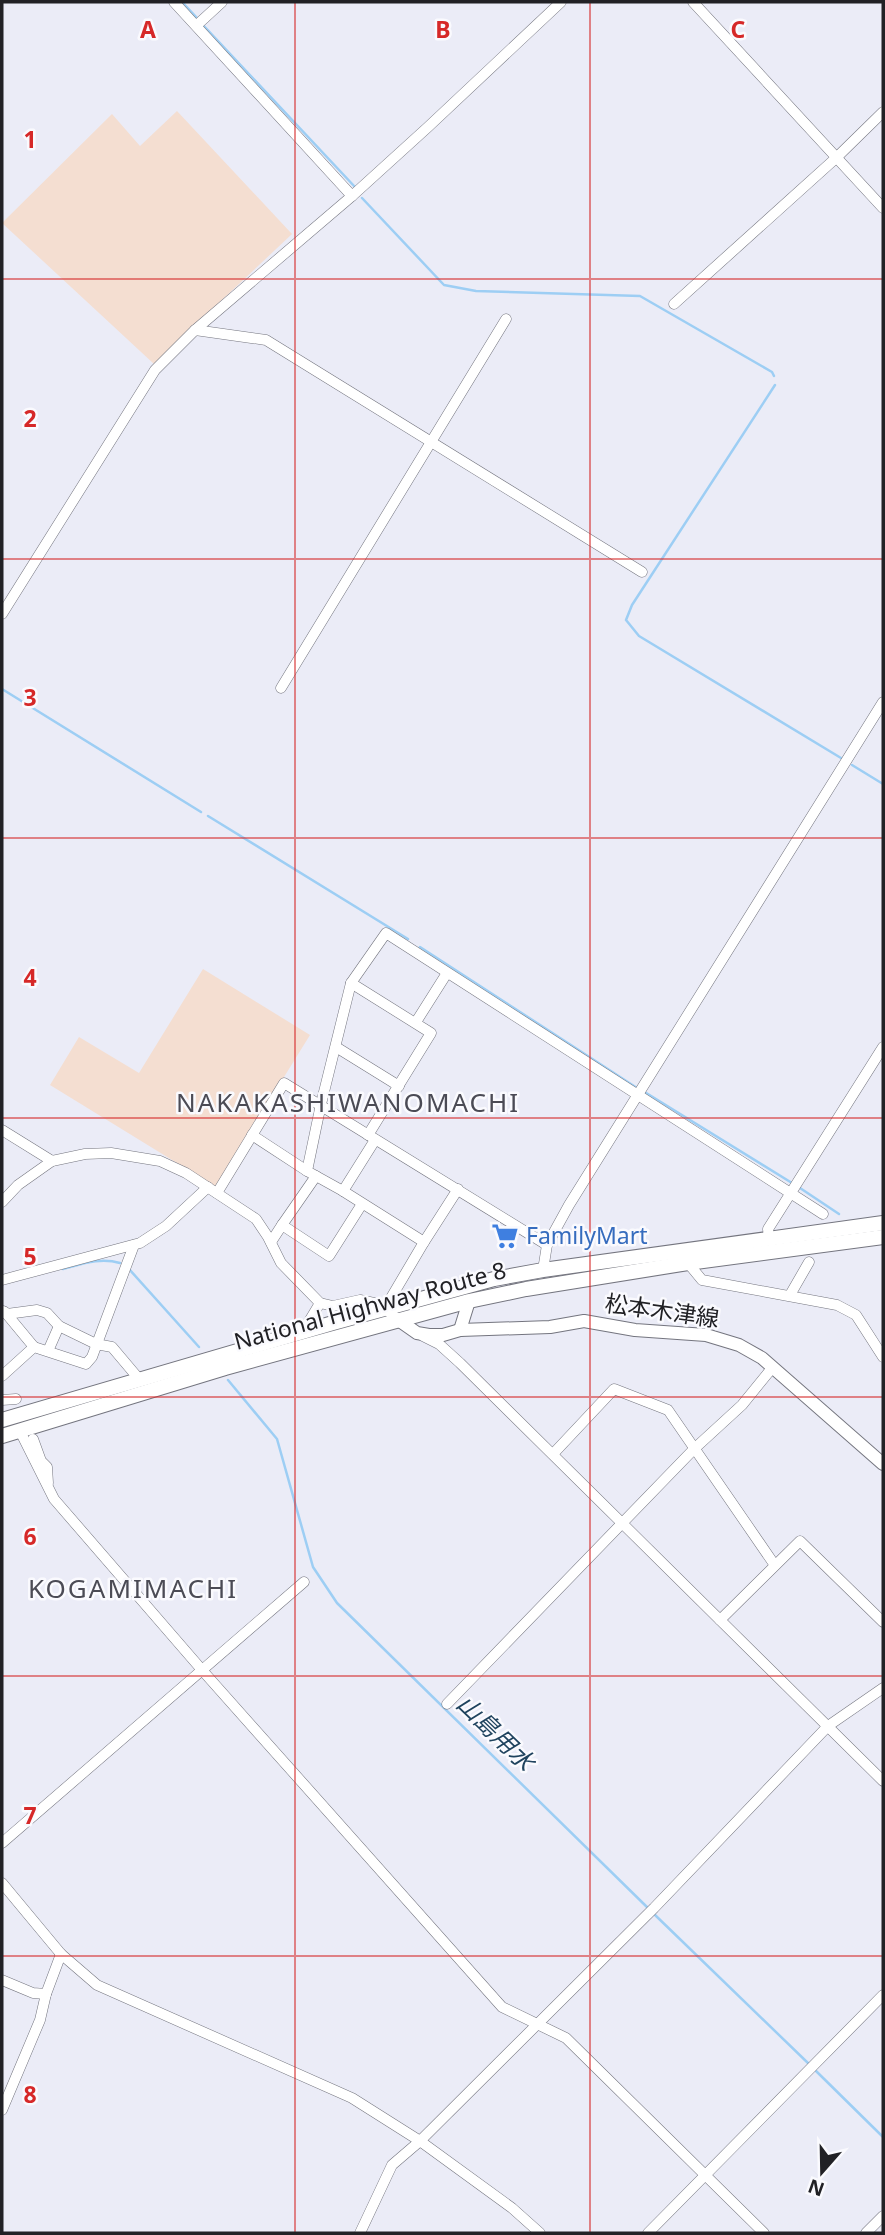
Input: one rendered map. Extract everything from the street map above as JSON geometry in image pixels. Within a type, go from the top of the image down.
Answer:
[{"type":"highway","name":"National Highway Route 8","points":[[2,1420],[385,1308],[494,1279],[883,1223]]},
{"type":"highway","name":"National Highway Route 8","points":[[2,1436],[225,1368],[469,1301],[688,1263],[883,1237]]},
{"type":"main road","points":[[460,1330],[469,1301]]},
{"type":"main road","points":[[397,1319],[417,1333]]},
{"type":"main road","name":"松本木津線","points":[[417,1333],[443,1335],[460,1330],[550,1327],[584,1321],[635,1330],[706,1335],[739,1345],[762,1358],[883,1464]]},
{"type":"street","points":[[174,2],[199,23],[352,196]]},
{"type":"street","points":[[199,23],[222,2]]},
{"type":"street","points":[[2,614],[155,370],[195,330],[352,196],[561,2]]},
{"type":"street","points":[[693,2],[883,208]]},
{"type":"street","points":[[674,304],[883,112]]},
{"type":"street","points":[[281,688],[506,319]]},
{"type":"street","points":[[195,330],[266,340],[642,572]]},
{"type":"street","points":[[542,1270],[547,1245],[569,1205],[883,702]]},
{"type":"street","points":[[271,1242],[311,1174],[321,1104],[351,983],[386,933],[640,1092],[823,1214]]},
{"type":"street","points":[[416,1022],[447,973]]},
{"type":"street","points":[[343,1191],[399,1086],[431,1033],[351,983]]},
{"type":"street","points":[[336,1047],[399,1086]]},
{"type":"street","points":[[769,1238],[768,1230],[883,1047]]},
{"type":"street","points":[[2,1280],[134,1245],[166,1226],[212,1190],[253,1135],[284,1083],[547,1245]]},
{"type":"street","points":[[2,1130],[52,1161]]},
{"type":"street","points":[[253,1135],[311,1174],[424,1242]]},
{"type":"street","points":[[2,1202],[18,1185],[52,1161],[85,1154],[111,1153],[160,1161],[186,1173],[256,1219],[281,1263],[320,1303],[333,1306],[360,1300],[385,1308],[397,1319]]},
{"type":"street","points":[[385,1308],[457,1189]]},
{"type":"street","points":[[282,1225],[329,1256],[362,1204]]},
{"type":"street","points":[[3,1311],[34,1347],[86,1364],[92,1357],[134,1245]]},
{"type":"street","points":[[790,1295],[809,1262]]},
{"type":"street","points":[[688,1263],[702,1280],[837,1305],[856,1315],[883,1357]]},
{"type":"street","points":[[230,1353],[250,1341],[308,1323],[320,1303]]},
{"type":"street","points":[[3,1311],[7,1314],[37,1310],[47,1313],[59,1326],[96,1344],[112,1347],[139,1379]]},
{"type":"street","points":[[48,1351],[59,1326]]},
{"type":"street","points":[[417,1333],[439,1344],[883,1781]]},
{"type":"street","points":[[2,1377],[34,1347]]},
{"type":"street","points":[[447,1704],[694,1449],[742,1405],[772,1368]]},
{"type":"street","points":[[552,1454],[614,1389],[668,1410],[774,1564]]},
{"type":"street","points":[[2,1400],[16,1399]]},
{"type":"street","points":[[20,1431],[54,1499],[202,1670],[502,2007],[566,2038],[764,2233]]},
{"type":"street","points":[[33,1439],[41,1461],[47,1467],[48,1487]]},
{"type":"street","points":[[720,1619],[800,1541],[883,1622]]},
{"type":"street","points":[[2,1843],[304,1582]]},
{"type":"street","points":[[360,2233],[392,2165],[420,2141],[651,1911],[828,1726],[883,1688]]},
{"type":"street","points":[[2,1883],[61,1954],[97,1985],[352,2098],[420,2141],[512,2207],[540,2233]]},
{"type":"street","points":[[2,2110],[40,2020],[46,1994],[61,1954]]},
{"type":"street","points":[[2,1980],[33,1993],[46,1994]]},
{"type":"street","points":[[648,2233],[883,1995]]},
{"type":"street","points":[[866,2233],[883,2216]]},
{"type":"shaded area","points":[[177,111],[292,234],[154,364],[2,223],[112,114],[140,146]]},
{"type":"shaded area","points":[[203,969],[310,1035],[216,1187],[50,1085],[79,1037],[139,1073]]},
{"type":"waterway","points":[[182,2],[199,20]]},
{"type":"waterway","points":[[203,25],[355,187]]},
{"type":"waterway","points":[[362,198],[444,285],[476,291],[640,296],[772,372],[774,376]]},
{"type":"waterway","points":[[775,385],[632,605],[626,620],[639,636],[841,758]]},
{"type":"waterway","points":[[2,689],[201,812]]},
{"type":"waterway","points":[[852,765],[883,784]]},
{"type":"waterway","points":[[208,816],[408,939]]},
{"type":"waterway","points":[[420,947],[637,1088]]},
{"type":"waterway","points":[[643,1091],[792,1183]]},
{"type":"waterway","points":[[800,1188],[839,1214]]},
{"type":"waterway","name":"山島用水","points":[[63,1269],[98,1261],[120,1263]]},
{"type":"waterway","name":"山島用水","points":[[129,1269],[199,1347]]},
{"type":"waterway","name":"山島用水","points":[[228,1380],[277,1439],[313,1567],[337,1603],[649,1909]]},
{"type":"waterway","name":"山島用水","points":[[654,1914],[809,2064]]},
{"type":"waterway","name":"山島用水","points":[[815,2070],[883,2137]]},
{"type":"place","name":"FamilyMart","points":[[505,1236]]},
{"type":"district","name":"NAKAKASHIWANOMACHI","points":[[348,1103]]},
{"type":"district","name":"KOGAMIMACHI","points":[[133,1589]]}]
